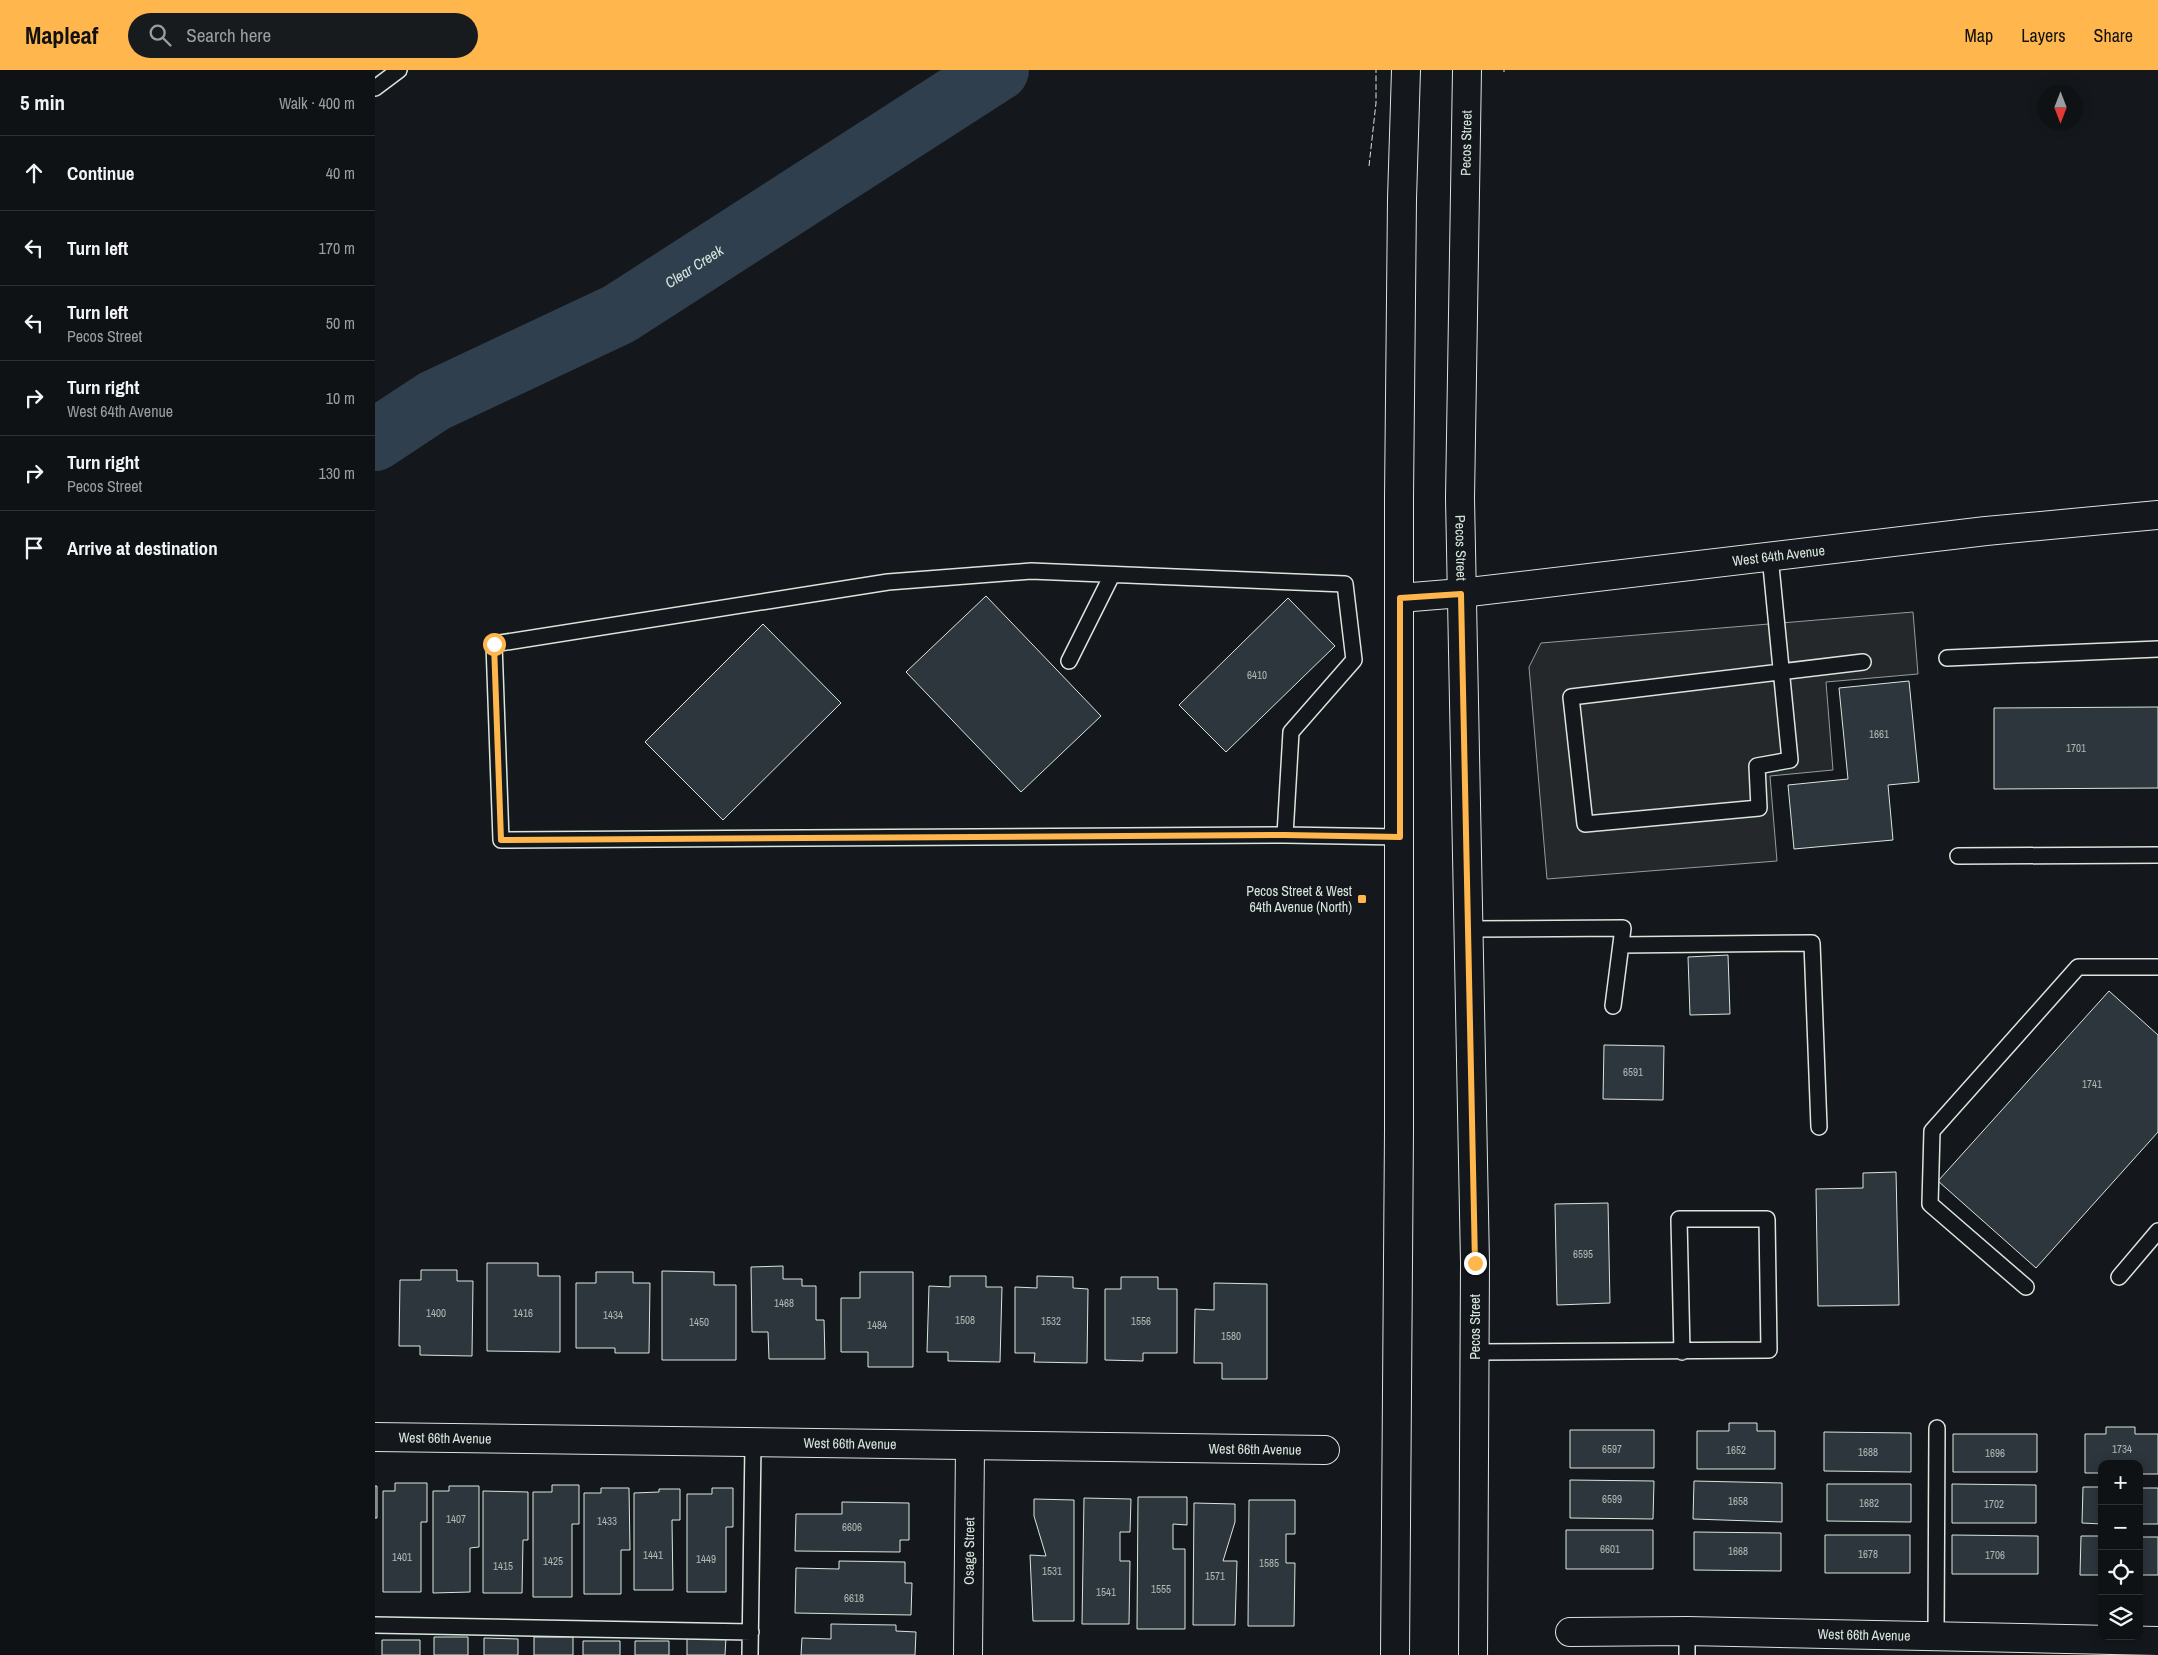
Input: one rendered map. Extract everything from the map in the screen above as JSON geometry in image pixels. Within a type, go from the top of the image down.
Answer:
[{"type":"main road","points":[[1395,1655],[1402,199],[1406,70]]},
{"type":"main road","name":"Pecos Street","points":[[1467,70],[1460,498],[1475,1253],[1473,1655]]},
{"type":"main road","name":"West 64th Avenue","points":[[1400,598],[1461,594],[1986,531],[2158,514]]},
{"type":"main road","name":"West 66th Avenue","points":[[375,1437],[753,1444],[1325,1450]]},
{"type":"main road","name":"Osage Street","points":[[968,1655],[970,1446]]},
{"type":"main road","name":"West 66th Avenue","points":[[1569,1632],[1687,1643],[1951,1642],[2113,1648],[2158,1642]]},
{"type":"lane","points":[[375,88],[399,70]]},
{"type":"lane","points":[[1771,556],[1781,673],[1789,760],[1757,766],[1759,808],[1585,824],[1571,697],[1781,673],[1863,662]]},
{"type":"lane","points":[[1285,835],[1291,732],[1354,660],[1345,584],[1031,570],[888,582],[494,644],[501,840],[1285,835],[1400,837]]},
{"type":"lane","points":[[1069,661],[1112,574]]},
{"type":"lane","points":[[1947,658],[2158,649]]},
{"type":"lane","points":[[1958,856],[2158,855]]},
{"type":"lane","points":[[1468,929],[1623,928],[1613,1006]]},
{"type":"lane","points":[[1621,945],[1812,943],[1819,1127]]},
{"type":"lane","points":[[2026,1287],[1930,1204],[1932,1131],[2078,966],[2158,967]]},
{"type":"lane","points":[[1475,1352],[1681,1352],[1769,1350],[1767,1218],[1679,1218],[1681,1352]]},
{"type":"lane","points":[[2119,1277],[2158,1231]]},
{"type":"lane","points":[[1937,1428],[1951,1642]]},
{"type":"lane","points":[[751,1655],[753,1444]]},
{"type":"lane","points":[[375,1625],[751,1632]]},
{"type":"shaded area","points":[[1913,612],[1918,674],[1826,682],[1833,770],[1770,776],[1777,861],[1547,879],[1529,667],[1541,643]]},
{"type":"building","points":[[986,596],[1101,716],[1021,792],[906,672]]},
{"type":"building","points":[[1288,598],[1335,646],[1226,752],[1179,705]]},
{"type":"building","points":[[763,624],[841,703],[723,820],[645,742]]},
{"type":"building","points":[[1909,681],[1919,782],[1888,785],[1893,840],[1794,849],[1788,785],[1848,779],[1839,688]]},
{"type":"building","points":[[2158,707],[2158,788],[1994,789],[1994,708]]},
{"type":"building","points":[[1728,955],[1730,1014],[1690,1015],[1688,957]]},
{"type":"building","points":[[2109,991],[2158,1035],[2158,1132],[2036,1268],[1938,1181]]},
{"type":"building","points":[[1604,1045],[1664,1046],[1663,1100],[1603,1099]]},
{"type":"building","points":[[1896,1172],[1899,1305],[1818,1306],[1816,1189],[1863,1188],[1863,1173]]},
{"type":"building","points":[[1608,1203],[1610,1303],[1557,1305],[1555,1204]]},
{"type":"building","points":[[487,1263],[538,1263],[538,1276],[560,1276],[560,1352],[487,1351]]},
{"type":"building","points":[[783,1266],[783,1279],[802,1279],[802,1286],[816,1286],[816,1320],[824,1320],[825,1359],[769,1359],[768,1332],[752,1332],[751,1267]]},
{"type":"building","points":[[421,1270],[457,1270],[457,1281],[473,1281],[472,1356],[420,1355],[420,1346],[399,1346],[400,1280],[421,1280]]},
{"type":"building","points":[[662,1271],[714,1272],[714,1285],[736,1285],[736,1360],[662,1360]]},
{"type":"building","points":[[596,1272],[633,1272],[633,1283],[650,1283],[649,1353],[615,1353],[615,1348],[576,1348],[576,1283],[596,1283]]},
{"type":"building","points":[[860,1272],[913,1272],[913,1367],[868,1367],[868,1352],[841,1352],[841,1298],[860,1298]]},
{"type":"building","points":[[950,1276],[986,1276],[986,1287],[1002,1287],[1000,1362],[948,1361],[948,1352],[927,1352],[929,1286],[950,1287]]},
{"type":"building","points":[[1037,1276],[1073,1277],[1073,1288],[1088,1289],[1087,1363],[1034,1362],[1035,1353],[1015,1353],[1015,1287],[1037,1288]]},
{"type":"building","points":[[1121,1277],[1158,1277],[1158,1289],[1177,1289],[1177,1353],[1143,1353],[1143,1361],[1105,1360],[1105,1289],[1121,1289]]},
{"type":"building","points":[[1214,1283],[1267,1284],[1267,1379],[1222,1379],[1222,1363],[1194,1363],[1195,1309],[1214,1310]]},
{"type":"building","points":[[1729,1423],[1757,1423],[1757,1431],[1775,1431],[1775,1469],[1697,1469],[1697,1431],[1729,1431]]},
{"type":"building","points":[[2106,1427],[2135,1427],[2135,1434],[2158,1434],[2158,1474],[2143,1474],[2143,1460],[2098,1460],[2098,1473],[2085,1473],[2085,1434],[2106,1434]]},
{"type":"building","points":[[1570,1430],[1654,1430],[1654,1468],[1570,1468]]},
{"type":"building","points":[[1824,1432],[1911,1433],[1911,1472],[1824,1471]]},
{"type":"building","points":[[1953,1434],[2037,1434],[2037,1472],[1953,1472]]},
{"type":"building","points":[[1570,1480],[1654,1481],[1653,1519],[1570,1518]]},
{"type":"building","points":[[1694,1481],[1782,1483],[1782,1522],[1693,1519]]},
{"type":"building","points":[[395,1483],[427,1483],[427,1522],[421,1522],[421,1592],[383,1592],[383,1491],[395,1491]]},
{"type":"building","points":[[1827,1484],[1911,1484],[1911,1522],[1827,1521]]},
{"type":"building","points":[[1952,1484],[2036,1485],[2036,1523],[1952,1523]]},
{"type":"building","points":[[552,1485],[579,1485],[579,1524],[572,1524],[572,1597],[533,1597],[533,1492],[552,1492]]},
{"type":"building","points":[[375,1486],[377,1486],[377,1518],[375,1518]]},
{"type":"building","points":[[449,1486],[479,1486],[479,1547],[470,1548],[470,1592],[433,1593],[433,1491],[449,1491]]},
{"type":"building","points":[[2083,1487],[2098,1487],[2098,1524],[2082,1523]]},
{"type":"building","points":[[601,1488],[629,1488],[630,1550],[621,1550],[621,1594],[584,1594],[584,1493],[601,1493]]},
{"type":"building","points":[[712,1488],[733,1488],[733,1527],[726,1527],[726,1592],[687,1592],[687,1494],[712,1494]]},
{"type":"building","points":[[2143,1488],[2158,1488],[2158,1524],[2143,1524]]},
{"type":"building","points":[[659,1489],[680,1489],[680,1520],[672,1520],[673,1590],[634,1590],[634,1493],[659,1492]]},
{"type":"building","points":[[483,1491],[528,1492],[528,1540],[523,1540],[522,1593],[483,1593]]},
{"type":"building","points":[[1138,1497],[1187,1497],[1187,1525],[1173,1524],[1173,1549],[1185,1549],[1185,1629],[1137,1629]]},
{"type":"building","points":[[1084,1498],[1131,1499],[1130,1532],[1120,1532],[1120,1561],[1130,1561],[1129,1624],[1082,1624]]},
{"type":"building","points":[[1034,1499],[1074,1500],[1074,1621],[1033,1621],[1030,1555],[1046,1556],[1034,1516]]},
{"type":"building","points":[[1249,1500],[1295,1500],[1295,1534],[1286,1534],[1286,1563],[1295,1563],[1294,1626],[1248,1626]]},
{"type":"building","points":[[842,1502],[909,1503],[909,1540],[900,1540],[900,1552],[795,1551],[796,1514],[842,1514]]},
{"type":"building","points":[[1194,1503],[1235,1504],[1235,1522],[1223,1561],[1237,1561],[1235,1625],[1193,1625]]},
{"type":"building","points":[[1566,1530],[1653,1530],[1653,1569],[1566,1569]]},
{"type":"building","points":[[1694,1532],[1781,1533],[1781,1571],[1694,1570]]},
{"type":"building","points":[[1825,1535],[1910,1535],[1910,1573],[1825,1573]]},
{"type":"building","points":[[1952,1535],[2038,1536],[2038,1574],[1952,1574]]},
{"type":"building","points":[[2081,1536],[2098,1536],[2098,1575],[2080,1575]]},
{"type":"building","points":[[2143,1537],[2158,1537],[2158,1575],[2143,1575]]},
{"type":"building","points":[[839,1561],[905,1562],[905,1583],[912,1583],[911,1615],[795,1613],[796,1568],[839,1569]]},
{"type":"building","points":[[831,1624],[896,1625],[896,1631],[916,1632],[915,1655],[801,1655],[802,1638],[831,1639]]},
{"type":"building","points":[[687,1636],[726,1637],[725,1655],[687,1655]]},
{"type":"building","points":[[434,1637],[468,1637],[468,1655],[434,1655]]},
{"type":"building","points":[[534,1637],[573,1637],[573,1655],[534,1655]]},
{"type":"building","points":[[484,1638],[518,1639],[518,1655],[484,1655]]},
{"type":"building","points":[[382,1640],[420,1640],[420,1655],[382,1655]]},
{"type":"building","points":[[583,1641],[620,1641],[620,1655],[583,1655]]},
{"type":"building","points":[[635,1641],[669,1641],[669,1655],[635,1655]]},
{"type":"waterway","name":"Clear Creek","points":[[375,440],[434,401],[619,314],[998,70]]},
{"type":"fence","points":[[1369,166],[1376,103],[1376,70]]},
{"type":"place","name":"Pecos Street & West 64th Avenue (North)","points":[[1362,899]]},
{"type":"route","points":[[494,644],[501,840],[1285,835],[1400,837],[1400,598],[1461,594],[1475,1263]]}]
